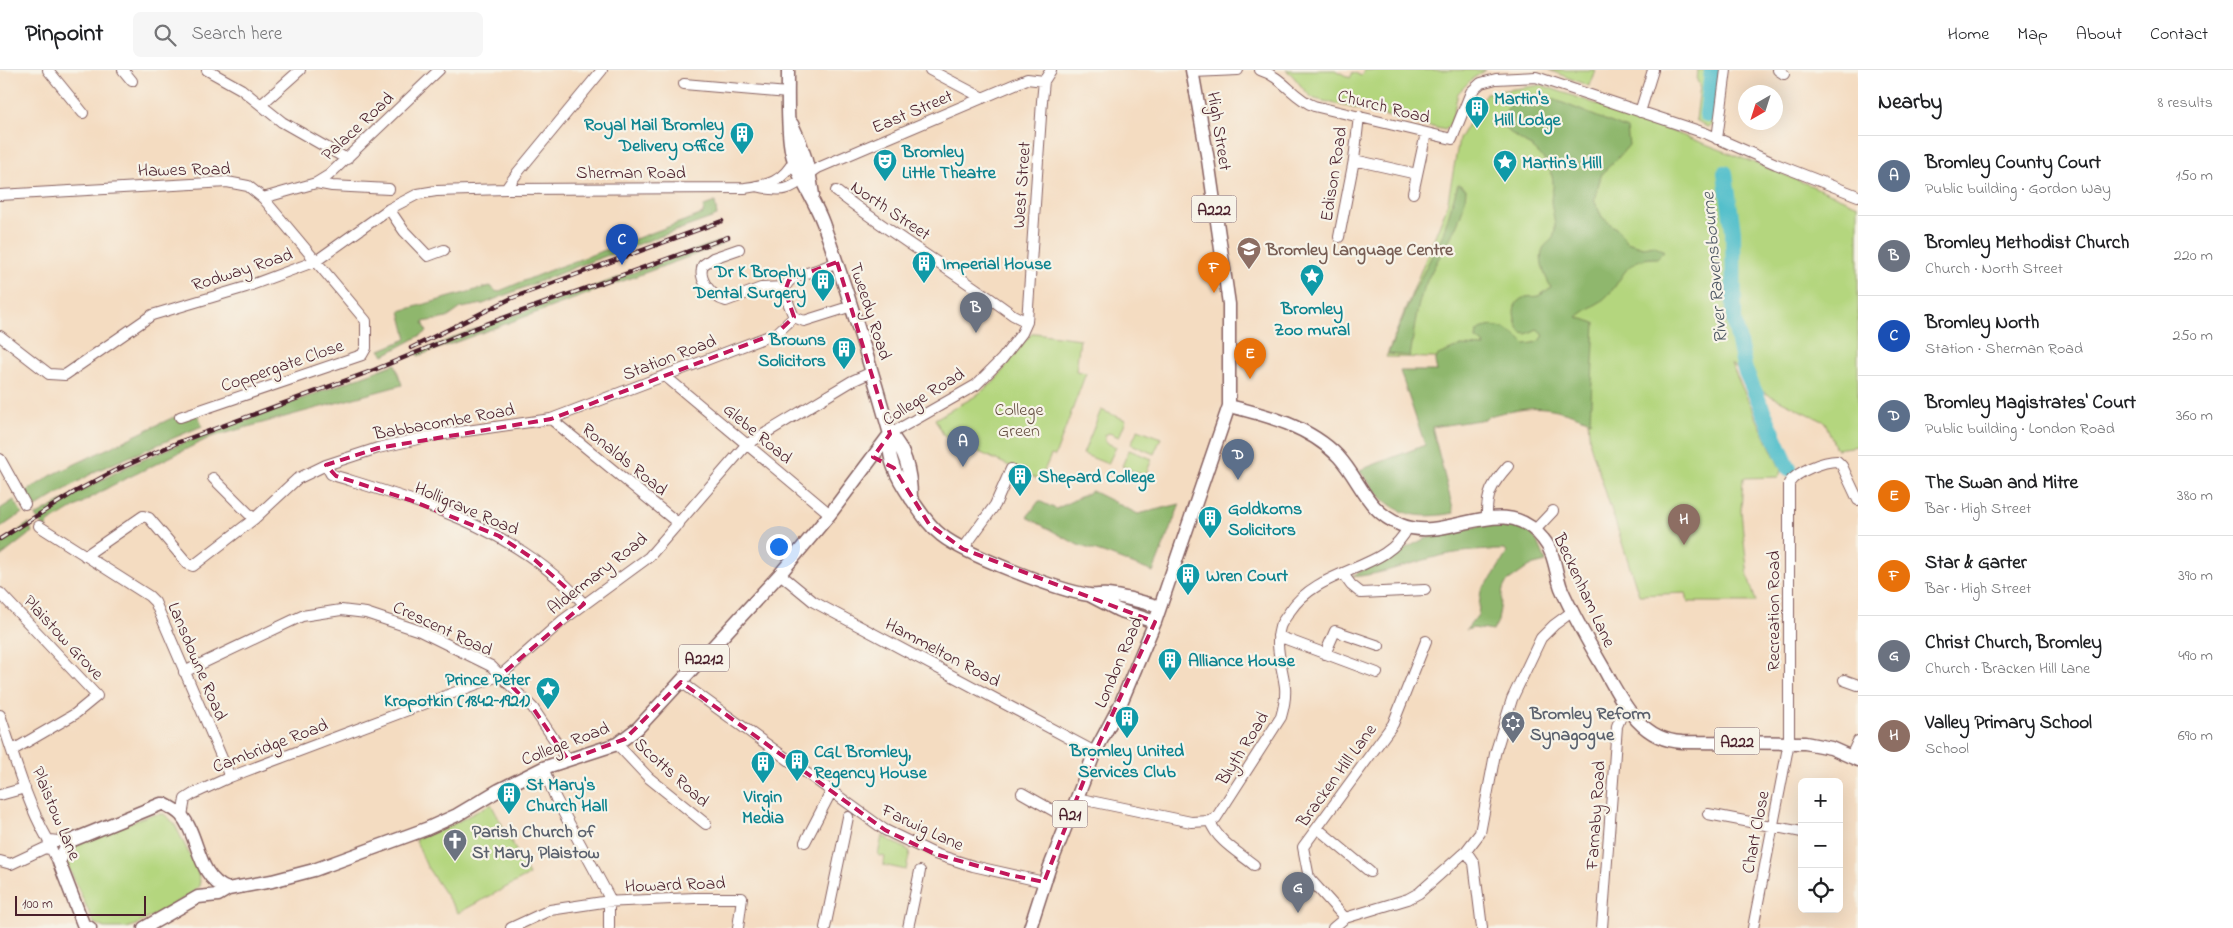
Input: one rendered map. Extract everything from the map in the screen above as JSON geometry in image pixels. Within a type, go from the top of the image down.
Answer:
[{"type":"main road","name":"Tweedy Road","points":[[788,70],[790,142],[794,160],[802,181],[814,200],[852,306],[890,434],[888,448],[902,486],[929,524],[940,534],[963,549],[1016,571],[1089,595],[1118,610],[1155,622]]},
{"type":"main road","name":"High Street","points":[[1192,71],[1229,304],[1229,406]]},
{"type":"main road","name":"Tweedy Road","points":[[790,120],[798,135],[802,181]]},
{"type":"main road","name":"Beckenham Lane","points":[[1229,406],[1285,422],[1316,439],[1343,462],[1378,512],[1408,527],[1433,530],[1487,518],[1501,517],[1521,520],[1536,530],[1550,550],[1559,582],[1625,707],[1645,728],[1655,735],[1672,742],[1789,742],[1818,744],[1854,758]]},
{"type":"main road","name":"London Road","points":[[1030,928],[1044,882],[1076,798],[1095,752],[1120,705],[1155,622],[1229,406]]},
{"type":"main road","name":"Tweedy Road","points":[[890,434],[899,443],[911,475],[912,498]]},
{"type":"main road","name":"College Road","points":[[144,928],[198,897],[218,895],[228,889],[272,881],[314,870],[426,829],[457,815],[498,790],[543,768],[617,744],[638,728],[780,574],[830,514],[890,434]]},
{"type":"main road","points":[[870,462],[883,461],[894,468]]},
{"type":"main road","name":"Tweedy Road","points":[[1089,595],[1124,598],[1160,606]]},
{"type":"main road","points":[[59,862],[68,842],[164,804],[182,816],[206,870],[216,882],[228,889]]},
{"type":"main road","name":"Plaistow Lane","points":[[59,862],[85,926]]},
{"type":"main road","points":[[198,897],[205,888],[206,870]]},
{"type":"street","points":[[48,70],[84,113]]},
{"type":"street","points":[[123,70],[132,82]]},
{"type":"street","points":[[207,70],[241,89],[282,122],[347,159]]},
{"type":"street","points":[[262,104],[300,70]]},
{"type":"street","name":"Palace Road","points":[[316,183],[347,159],[439,70]]},
{"type":"street","points":[[506,189],[602,70]]},
{"type":"street","points":[[930,70],[983,98]]},
{"type":"street","points":[[1044,80],[1051,70]]},
{"type":"street","points":[[1192,71],[1238,70]]},
{"type":"street","name":"Church Road","points":[[1260,70],[1279,78],[1306,103],[1452,139],[1471,92],[1481,83],[1496,79],[1536,77],[1640,112]]},
{"type":"street","points":[[1653,70],[1640,112],[1717,139],[1858,196]]},
{"type":"street","points":[[1717,139],[1726,70]]},
{"type":"street","name":"East Street","points":[[802,181],[818,168],[1027,79],[1044,80]]},
{"type":"street","name":"West Street","points":[[1027,322],[1044,80]]},
{"type":"street","points":[[684,84],[788,93]]},
{"type":"street","name":"Edison Road","points":[[1339,237],[1354,160],[1359,116]]},
{"type":"street","points":[[1413,193],[1426,133]]},
{"type":"street","name":"Sherman Road","points":[[506,189],[704,189],[756,186],[777,181],[787,172],[794,160]]},
{"type":"street","points":[[1354,160],[1417,174]]},
{"type":"street","name":"Sherman Road","points":[[756,186],[774,190],[802,181]]},
{"type":"street","name":"Hawes Road","points":[[0,195],[227,182],[248,186],[263,198],[366,321]]},
{"type":"street","points":[[263,198],[316,183],[332,186],[389,189]]},
{"type":"street","name":"Rodway Road","points":[[0,336],[49,374],[65,375],[152,315],[246,287],[316,261],[389,209],[418,194],[436,191],[506,189]]},
{"type":"street","name":"North Street","points":[[836,192],[884,228],[934,258],[1014,315],[1027,322]]},
{"type":"street","points":[[389,209],[404,231],[428,256],[444,250]]},
{"type":"street","points":[[739,249],[713,258],[703,265],[702,276],[713,293],[726,301],[761,288],[786,287]]},
{"type":"street","points":[[837,262],[792,278],[786,287],[787,299],[794,316],[799,320],[809,321],[852,306]]},
{"type":"street","name":"Station Road","points":[[551,419],[777,333],[794,316]]},
{"type":"street","name":"Coppergate Close","points":[[180,417],[362,355],[366,348],[366,321]]},
{"type":"street","name":"College Road","points":[[890,434],[976,385],[1002,359],[1022,333],[1027,322]]},
{"type":"street","name":"Aldermary Road","points":[[501,675],[563,620],[648,556],[679,524],[746,445],[852,381],[872,372]]},
{"type":"street","name":"Glebe Road","points":[[665,376],[830,514]]},
{"type":"street","name":"Babbacombe Road","points":[[85,556],[145,516],[149,518],[188,564],[193,566],[254,519],[297,479],[326,465],[378,448],[431,436],[551,419]]},
{"type":"street","name":"Ronalds Road","points":[[551,419],[679,524]]},
{"type":"street","points":[[0,459],[25,504]]},
{"type":"street","name":"Recreation Road","points":[[1789,742],[1788,494],[1791,480],[1828,462],[1837,461],[1842,466],[1858,500]]},
{"type":"street","name":"Holligrave Road","points":[[326,465],[331,474],[410,500],[499,536],[536,560],[584,604]]},
{"type":"street","points":[[1487,518],[1486,505],[1492,484],[1508,466]]},
{"type":"street","points":[[963,549],[995,505],[1011,469]]},
{"type":"street","points":[[213,478],[254,519]]},
{"type":"street","points":[[1536,530],[1553,511]]},
{"type":"street","name":"Lansdowne Road","points":[[39,526],[149,596],[155,602],[230,777]]},
{"type":"street","points":[[1377,673],[1278,636],[1280,626],[1302,596],[1314,586],[1343,574],[1391,549],[1403,538],[1408,527]]},
{"type":"street","name":"Hammelton Road","points":[[780,574],[814,602],[1095,752]]},
{"type":"street","points":[[1343,574],[1351,585],[1361,593],[1425,590]]},
{"type":"street","name":"Plaistow Grove","points":[[0,593],[96,696],[95,700],[68,719],[13,750]]},
{"type":"street","name":"Crescent Road","points":[[184,672],[302,616],[341,610],[366,613],[420,631],[473,656],[501,675],[532,708],[568,760]]},
{"type":"street","points":[[1334,928],[1345,918],[1408,899],[1429,885],[1466,851],[1480,833],[1495,754],[1512,699],[1542,638],[1554,625],[1573,611]]},
{"type":"street","points":[[1325,654],[1335,631],[1379,646]]},
{"type":"street","name":"Blyth Road","points":[[1210,821],[1221,813],[1281,717],[1286,688],[1278,636]]},
{"type":"street","name":"Bracken Hill Lane","points":[[1345,918],[1309,878],[1303,847],[1393,724],[1426,641]]},
{"type":"street","name":"Cambridge Road","points":[[182,816],[185,800],[193,794],[230,777],[501,675]]},
{"type":"street","points":[[1844,680],[1858,685]]},
{"type":"street","name":"Farwig Lane","points":[[681,682],[885,830],[935,854],[973,866],[1044,882]]},
{"type":"street","name":"Farnaby Road","points":[[1602,928],[1617,726],[1625,707]]},
{"type":"street","name":"Plaistow Lane","points":[[0,715],[25,788],[42,829],[59,862]]},
{"type":"street","points":[[1854,758],[1858,741]]},
{"type":"street","name":"Chart Close","points":[[1753,928],[1789,742]]},
{"type":"street","name":"Scotts Road","points":[[617,744],[649,778],[706,824]]},
{"type":"street","points":[[543,768],[556,798],[609,898],[609,928]]},
{"type":"street","points":[[0,795],[25,788]]},
{"type":"street","points":[[805,842],[831,792]]},
{"type":"street","points":[[1022,793],[1068,819]]},
{"type":"street","points":[[1076,798],[1191,822],[1210,821],[1213,831],[1254,865]]},
{"type":"street","points":[[1708,814],[1798,831]]},
{"type":"street","points":[[825,928],[844,821]]},
{"type":"street","points":[[1317,828],[1370,872]]},
{"type":"street","points":[[0,861],[11,864],[45,848],[49,844],[68,842]]},
{"type":"street","points":[[1466,851],[1474,862],[1482,928]]},
{"type":"street","points":[[908,928],[920,871]]},
{"type":"street","name":"Howard Road","points":[[609,902],[742,898],[738,928]]},
{"type":"street","points":[[511,928],[550,910],[609,902]]},
{"type":"street","points":[[162,928],[167,916]]},
{"type":"highlighted area","points":[[837,262],[890,434],[873,457],[894,468],[929,524],[963,549],[1155,622],[1095,752],[1044,882],[1010,875],[935,854],[885,830],[681,682],[625,739],[568,760],[533,708],[501,675],[584,604],[535,560],[499,536],[410,500],[336,476],[326,465],[378,448],[551,419],[777,333],[794,317],[785,291],[789,280]]},
{"type":"green space","points":[[1286,70],[1335,70],[1350,78],[1353,72],[1361,76],[1364,70],[1486,70],[1472,79],[1458,93],[1451,123],[1445,130],[1315,99]]},
{"type":"green space","points":[[1549,70],[1595,70],[1589,86]]},
{"type":"green space","points":[[1698,70],[1723,70],[1716,124],[1707,127],[1696,120],[1700,85],[1697,81]]},
{"type":"green space","points":[[1541,85],[1700,142],[1858,205],[1858,446],[1836,449],[1825,422],[1765,393],[1731,364],[1781,470],[1779,477],[1743,478],[1741,511],[1743,532],[1748,576],[1756,602],[1688,602],[1686,593],[1639,595],[1590,444],[1588,421],[1590,420],[1567,361],[1386,357],[1447,206],[1459,139],[1486,93]]},
{"type":"green space","points":[[1532,97],[1548,97],[1627,129],[1629,145],[1602,173],[1594,200],[1602,217],[1618,230],[1627,242],[1643,247],[1654,245],[1664,251],[1657,258],[1645,259],[1629,267],[1608,295],[1577,317],[1595,323],[1590,421],[1562,411],[1529,408],[1489,416],[1486,419],[1432,427],[1454,513],[1423,516],[1410,514],[1389,504],[1379,495],[1360,470],[1425,445],[1400,371],[1437,371],[1435,362],[1438,355],[1461,346],[1485,347],[1482,342],[1476,339],[1477,331],[1490,326],[1509,331],[1525,344],[1539,341],[1544,334],[1537,329],[1527,334],[1521,333],[1516,323],[1514,312],[1520,299],[1538,296],[1551,287],[1544,273],[1541,256],[1544,247],[1555,231],[1551,201],[1553,180],[1548,166],[1540,155],[1502,125],[1511,105]]},
{"type":"green space","points":[[1458,184],[1466,189],[1464,203],[1455,229],[1428,278],[1420,299],[1410,356],[1388,354],[1415,289],[1443,234]]},
{"type":"green space","points":[[715,202],[717,216],[581,265],[483,304],[461,308],[447,318],[423,322],[427,332],[384,355],[380,350],[407,339],[400,311],[490,286],[497,292],[548,271],[703,214],[704,206]]},
{"type":"green space","points":[[720,241],[721,245],[418,356],[416,353],[462,334]]},
{"type":"green space","name":"College Green","points":[[1035,333],[1080,339],[1076,371],[1086,373],[1055,456],[1051,455],[1040,480],[944,436],[935,419],[974,397],[994,382],[1030,335]]},
{"type":"green space","points":[[395,364],[402,385],[211,437],[111,486],[48,523],[45,528],[35,516],[124,468],[170,448]]},
{"type":"green space","points":[[1101,410],[1126,420],[1119,437],[1109,433],[1105,435],[1105,442],[1116,447],[1108,464],[1083,454]]},
{"type":"green space","points":[[198,414],[202,426],[96,471],[31,510],[21,495],[52,475],[174,417],[179,422]]},
{"type":"green space","points":[[1138,429],[1161,438],[1154,454],[1131,444]]},
{"type":"green space","points":[[1129,450],[1152,459],[1145,476],[1122,466]]},
{"type":"green space","points":[[1092,491],[1138,514],[1180,504],[1153,572],[1078,545],[1027,517],[1039,501],[1056,509]]},
{"type":"green space","points":[[14,500],[22,513],[0,528],[0,509]]},
{"type":"green space","points":[[1501,521],[1519,526],[1531,534],[1543,552],[1546,562],[1530,566],[1506,583],[1503,589],[1498,621],[1493,631],[1473,628],[1466,630],[1478,615],[1481,590],[1493,576],[1507,553],[1505,550],[1451,554],[1386,571],[1350,577],[1424,539]]},
{"type":"green space","points":[[29,523],[32,532],[0,557],[0,544]]},
{"type":"green space","points":[[491,804],[529,875],[458,913],[427,867],[415,839],[446,828]]},
{"type":"green space","points":[[164,814],[174,823],[197,870],[200,881],[199,886],[191,894],[138,924],[127,928],[104,928],[94,923],[67,864],[67,852],[78,842],[150,815]]},
{"type":"green space","points":[[882,836],[910,851],[906,870],[883,865],[885,857],[878,855]]},
{"type":"waterway","name":"River Ravensbourne","points":[[1707,115],[1712,70]]},
{"type":"waterway","name":"River Ravensbourne","points":[[1725,173],[1733,231],[1734,320],[1745,370],[1789,469]]},
{"type":"railway","points":[[411,348],[512,298],[722,221]]},
{"type":"railway","points":[[0,539],[73,493],[114,471],[179,442],[374,370],[478,327],[728,237]]},
{"type":"place","name":"Martin's Hill Lodge","points":[[1477,129]]},
{"type":"place","name":"Royal Mail Bromley Delivery Office","points":[[742,155]]},
{"type":"place","name":"Bromley Little Theatre","points":[[885,182]]},
{"type":"place","name":"Martin's Hill","points":[[1505,183]]},
{"type":"place","name":"Bromley North","points":[[622,265]]},
{"type":"place","name":"Bromley Language Centre","points":[[1249,270]]},
{"type":"place","name":"Imperial House","points":[[924,284]]},
{"type":"place","name":"Star & Garter","points":[[1214,293]]},
{"type":"place","name":"Bromley Zoo mural","points":[[1312,297]]},
{"type":"place","name":"Dr K Brophy Dental Surgery","points":[[823,302]]},
{"type":"place","name":"Bromley Methodist Church","points":[[976,333]]},
{"type":"place","name":"Browns Solicitors","points":[[844,370]]},
{"type":"place","name":"The Swan and Mitre","points":[[1250,379]]},
{"type":"place","name":"Bromley County Court","points":[[963,467]]},
{"type":"place","name":"Bromley Magistrates' Court","points":[[1238,480]]},
{"type":"place","name":"Shepard College","points":[[1020,497]]},
{"type":"place","name":"Goldkorns Solicitors","points":[[1210,539]]},
{"type":"place","name":"Valley Primary School","points":[[1684,545]]},
{"type":"place","name":"Wren Court","points":[[1188,596]]},
{"type":"place","name":"Alliance House","points":[[1170,681]]},
{"type":"place","name":"Prince Peter Kropotkin (1842–1921)","points":[[548,710]]},
{"type":"place","name":"Bromley United Services Club","points":[[1127,739]]},
{"type":"place","name":"Bromley Reform Synagogue","points":[[1513,744]]},
{"type":"place","name":"CGL Bromley, Regency House","points":[[797,782]]},
{"type":"place","name":"Virgin Media","points":[[763,784]]},
{"type":"place","name":"St Mary's Church Hall","points":[[509,815]]},
{"type":"place","name":"Parish Church of St Mary, Plaistow","points":[[455,862]]},
{"type":"place","name":"Christ Church, Bromley","points":[[1298,913]]}]
